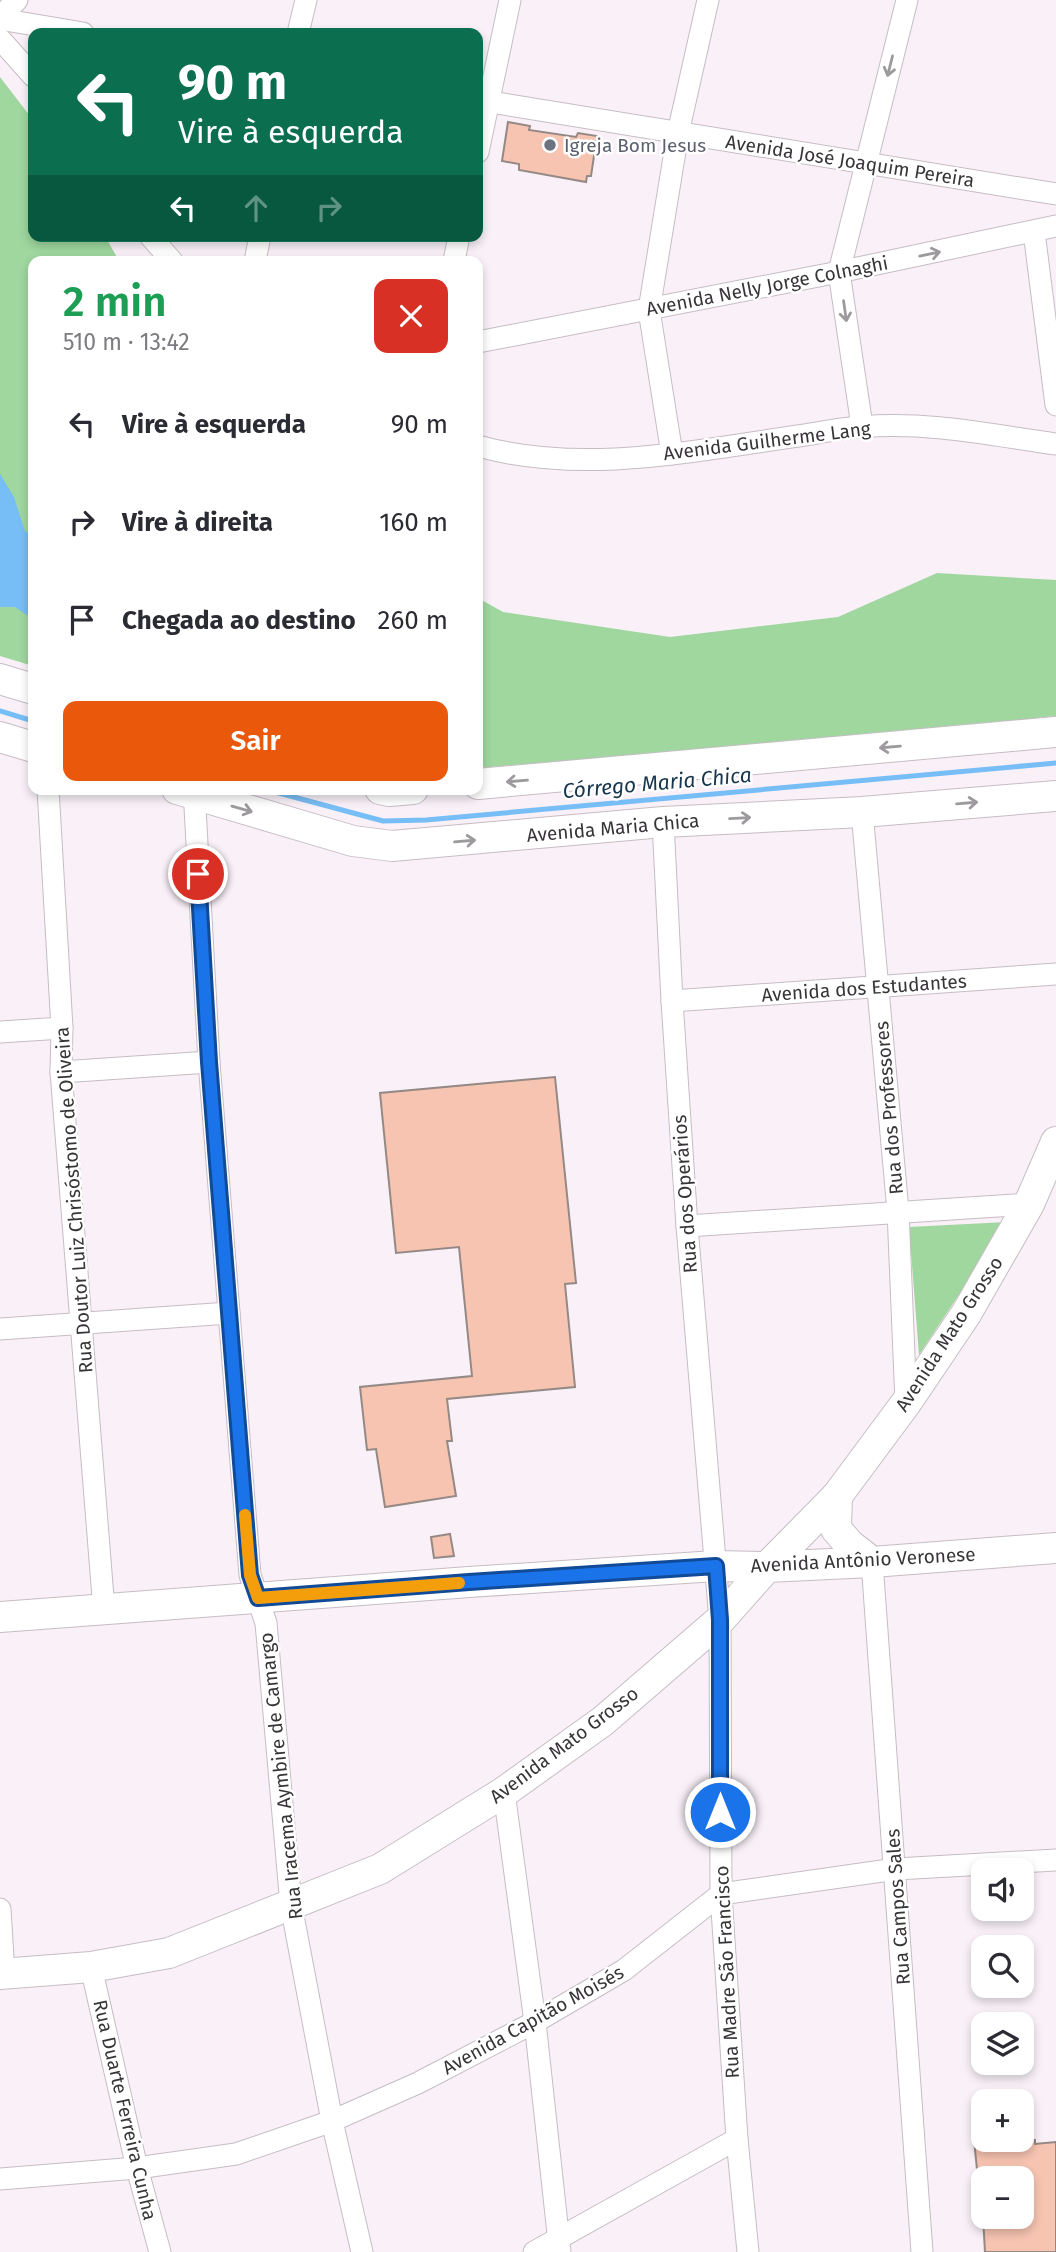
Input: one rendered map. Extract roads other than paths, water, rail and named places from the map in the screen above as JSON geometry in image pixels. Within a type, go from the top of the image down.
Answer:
[{"type":"street","points":[[0,18],[17,0]]},
{"type":"street","points":[[299,28],[306,0]]},
{"type":"street","points":[[483,101],[510,0]]},
{"type":"street","points":[[673,454],[649,310],[678,133],[708,0]]},
{"type":"street","points":[[862,426],[839,272],[907,0]]},
{"type":"street","points":[[0,18],[55,28]]},
{"type":"street","points":[[0,39],[28,70]]},
{"type":"street","name":"Avenida José Joaquim Pereira","points":[[483,101],[1056,194]]},
{"type":"street","name":"Avenida Nelly Jorge Colnaghi","points":[[483,341],[839,272],[1056,226]]},
{"type":"street","points":[[1034,232],[1056,405]]},
{"type":"street","points":[[155,242],[168,256]]},
{"type":"street","name":"Avenida Guilherme Lang","points":[[483,447],[511,455],[587,461],[673,454],[862,426],[932,426],[1056,444]]},
{"type":"street","points":[[0,679],[28,687]]},
{"type":"street","points":[[483,784],[1056,732]]},
{"type":"street","points":[[0,737],[28,745]]},
{"type":"street","name":"Rua Doutor Luiz Chrisóstomo de Oliveira","points":[[48,795],[62,1028],[61,1072],[104,1610]]},
{"type":"street","name":"Rua Iracema Aymbire de Camargo","points":[[188,795],[250,1575],[266,1623],[291,1905],[332,2121],[362,2252]]},
{"type":"street","name":"Avenida Maria Chica","points":[[201,795],[353,841],[392,846],[663,822],[862,813],[1056,796]]},
{"type":"street","name":"Rua dos Professores","points":[[862,813],[898,1211],[906,1403]]},
{"type":"street","name":"Rua dos Operários","points":[[663,822],[687,1226],[716,1566]]},
{"type":"street","name":"Avenida dos Estudantes","points":[[672,1001],[1056,974]]},
{"type":"street","points":[[0,1032],[62,1028]]},
{"type":"street","points":[[61,1072],[209,1062]]},
{"type":"street","name":"Avenida Mato Grosso","points":[[2,1974],[91,1967],[169,1953],[380,1869],[504,1792],[603,1721],[720,1620],[836,1496],[906,1403],[966,1314],[1029,1204],[1056,1142]]},
{"type":"street","points":[[687,1226],[1029,1204]]},
{"type":"street","points":[[0,1329],[229,1312]]},
{"type":"street","points":[[836,1496],[836,1529],[850,1545],[872,1562]]},
{"type":"street","name":"Avenida Antônio Veronese","points":[[0,1617],[469,1582],[716,1566],[767,1567],[872,1562],[1056,1548]]},
{"type":"street","name":"Rua Campos Sales","points":[[872,1562],[922,2252]]},
{"type":"street","name":"Rua Madre São Francisco","points":[[716,1566],[720,1620],[721,1894],[737,2139],[748,2252]]},
{"type":"street","points":[[504,1792],[535,2022],[559,2246]]},
{"type":"street","name":"Avenida Capitão Moisés","points":[[0,2179],[137,2168],[236,2154],[332,2121],[418,2083],[535,2022],[624,1970],[721,1894],[895,1869],[1056,1860]]},
{"type":"street","points":[[0,1909],[2,1974]]},
{"type":"street","name":"Rua Duarte Ferreira Cunha","points":[[91,1967],[137,2168],[160,2252]]},
{"type":"street","points":[[534,2252],[559,2246],[737,2139]]},
{"type":"water","points":[[0,474],[14,497],[28,533],[28,616],[15,607],[0,607]]},
{"type":"waterway","name":"Córrego Maria Chica","points":[[0,711],[28,719]]},
{"type":"waterway","name":"Córrego Maria Chica","points":[[286,795],[383,821],[426,820],[1056,763]]},
{"type":"place","name":"Igreja Bom Jesus","points":[[550,145]]}]
